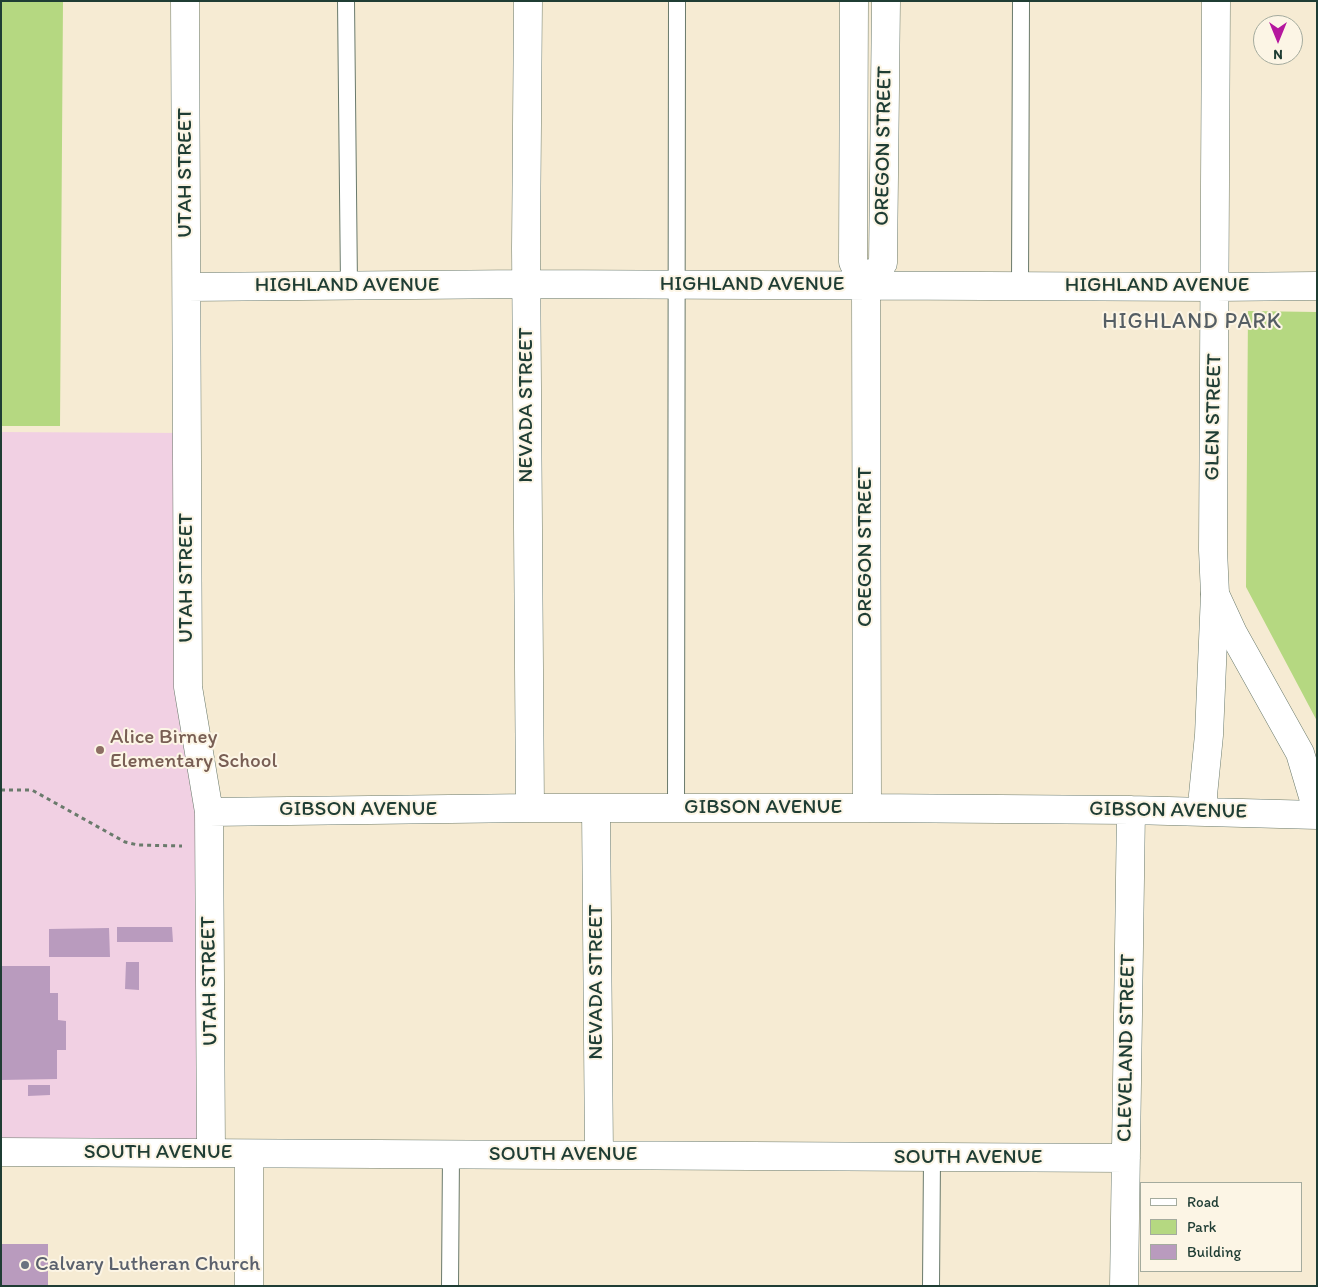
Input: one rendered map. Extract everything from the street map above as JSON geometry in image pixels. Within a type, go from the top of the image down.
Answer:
[{"type":"street","name":"UTAH STREET","points":[[185,1],[188,687],[209,812],[211,1153]]},
{"type":"street","name":"NEVADA STREET","points":[[528,1],[526,284],[530,808]]},
{"type":"street","name":"OREGON STREET","points":[[854,1],[853,262],[866,286],[867,808]]},
{"type":"street","name":"OREGON STREET","points":[[866,286],[883,263],[886,1]]},
{"type":"street","name":"GLEN STREET","points":[[1216,1],[1212,550],[1215,594],[1233,633],[1300,753],[1317,810]]},
{"type":"street","name":"HIGHLAND AVENUE","points":[[187,286],[526,284],[1317,286]]},
{"type":"street","points":[[1204,811],[1203,795],[1209,735],[1215,594]]},
{"type":"street","name":"GIBSON AVENUE","points":[[209,812],[530,808],[867,808],[1131,810],[1317,814]]},
{"type":"street","name":"NEVADA STREET","points":[[596,809],[599,1155]]},
{"type":"street","name":"CLEVELAND STREET","points":[[1124,1286],[1131,810]]},
{"type":"street","name":"SOUTH AVENUE","points":[[1,1152],[1126,1158]]},
{"type":"street","points":[[249,1154],[249,1286]]},
{"type":"lane","points":[[346,1],[350,286]]},
{"type":"lane","points":[[676,808],[677,1]]},
{"type":"lane","points":[[1020,285],[1021,1]]},
{"type":"lane","points":[[450,1286],[451,1154]]},
{"type":"lane","points":[[931,1286],[932,1158]]},
{"type":"path","points":[[1,790],[32,790],[126,842],[138,846],[183,846]]},
{"type":"shaded area","name":"Alice Birney Elementary School","points":[[1,432],[187,433],[209,812],[211,1153],[1,1152]]},
{"type":"green space","points":[[1,1],[63,1],[60,426],[1,426]]},
{"type":"green space","name":"HIGHLAND PARK","points":[[1248,311],[1317,312],[1317,721],[1246,587]]},
{"type":"building","points":[[117,927],[172,927],[173,942],[117,942]]},
{"type":"building","points":[[109,928],[110,957],[49,957],[49,929]]},
{"type":"building","points":[[126,962],[139,962],[139,990],[125,989]]},
{"type":"building","points":[[1,966],[50,966],[50,993],[58,993],[58,1020],[66,1021],[66,1050],[57,1050],[57,1079],[1,1080]]},
{"type":"building","points":[[28,1085],[50,1085],[50,1095],[28,1096]]},
{"type":"building","name":"Calvary Lutheran Church","points":[[1,1244],[48,1244],[48,1286],[1,1286]]},
{"type":"place","name":"Alice Birney Elementary School","points":[[100,750]]},
{"type":"place","name":"Calvary Lutheran Church","points":[[25,1265]]},
{"type":"district","name":"HIGHLAND PARK","points":[[1192,322]]}]
